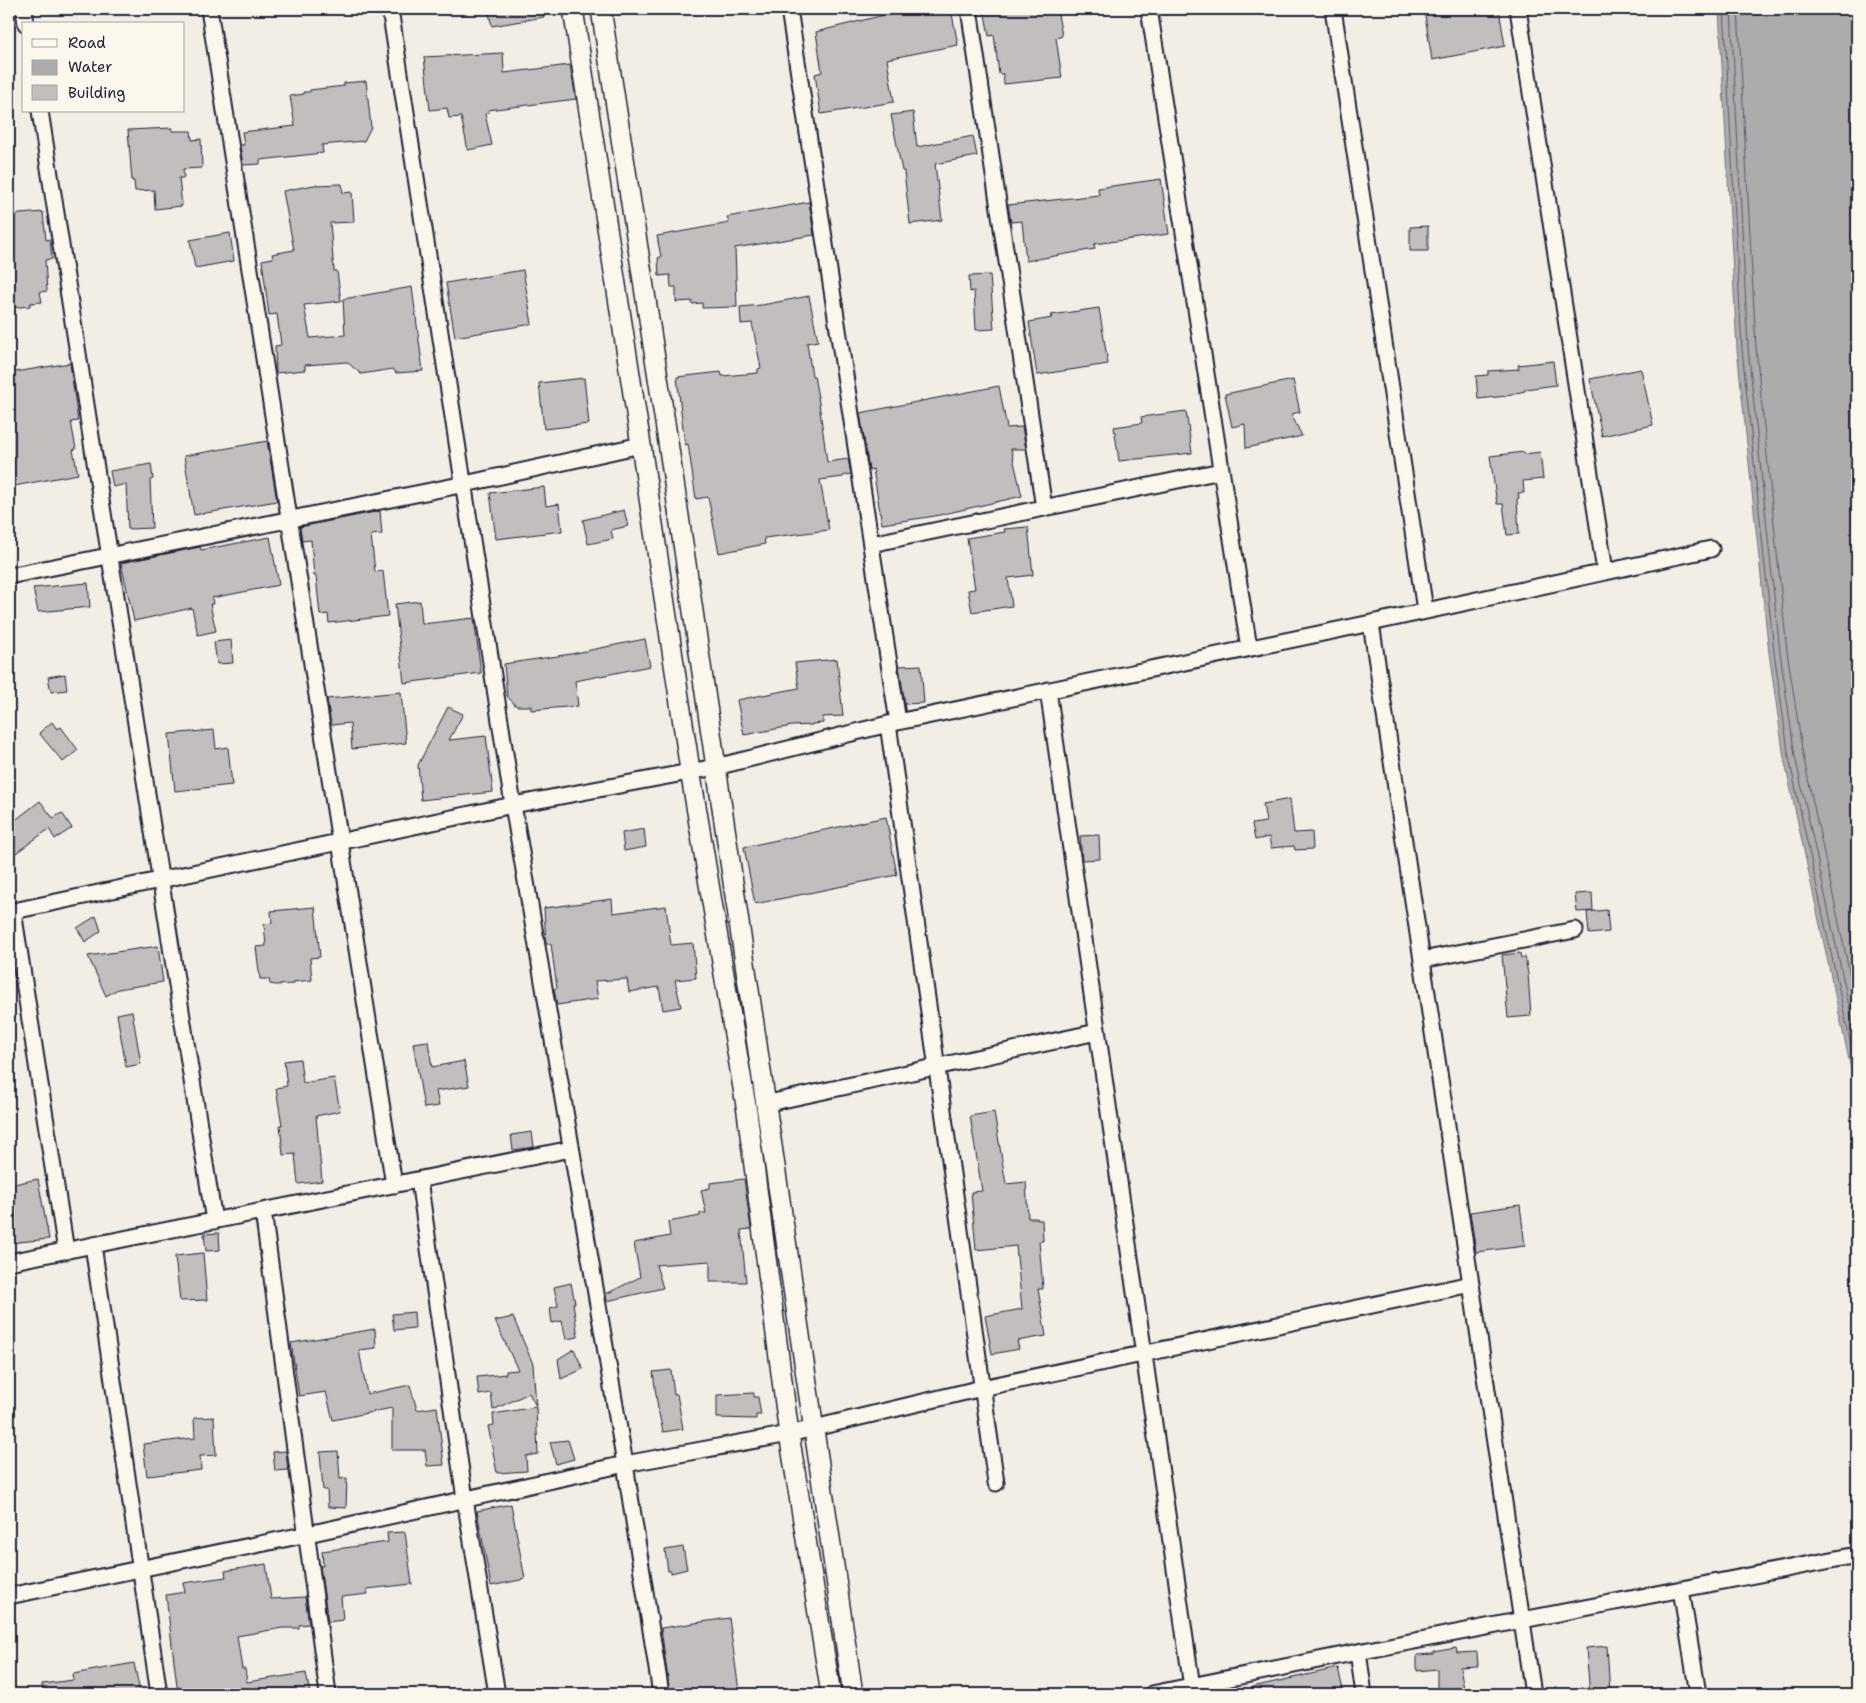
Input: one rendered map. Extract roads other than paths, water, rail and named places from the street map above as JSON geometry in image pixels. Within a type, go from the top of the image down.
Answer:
[{"type":"street","points":[[24,9],[26,22]]},
{"type":"street","points":[[209,9],[394,1185]]},
{"type":"street","points":[[390,9],[514,805],[625,1464],[660,1694]]},
{"type":"street","points":[[573,9],[690,770],[747,1112],[789,1434],[831,1694]]},
{"type":"street","points":[[601,9],[716,767],[764,1104],[853,1694]]},
{"type":"street","points":[[789,9],[871,544],[936,1066],[996,1483]]},
{"type":"street","points":[[969,9],[1044,508]]},
{"type":"street","points":[[1149,9],[1249,648]]},
{"type":"street","points":[[1332,9],[1425,610]]},
{"type":"street","points":[[1518,9],[1605,571]]},
{"type":"street","points":[[40,112],[214,1221]]},
{"type":"street","points":[[614,274],[641,268]]},
{"type":"street","points":[[9,576],[465,484],[641,445]]},
{"type":"street","points":[[871,544],[1221,471]]},
{"type":"street","points":[[66,1251],[11,912],[514,805],[690,770],[716,767],[893,723],[1371,623],[1711,549]]},
{"type":"street","points":[[1371,623],[1533,1694]]},
{"type":"street","points":[[1048,690],[1192,1690]]},
{"type":"street","points":[[1422,960],[1575,930]]},
{"type":"street","points":[[764,1104],[1097,1032]]},
{"type":"street","points":[[9,1262],[571,1149]]},
{"type":"street","points":[[419,1180],[465,1499],[497,1694]]},
{"type":"street","points":[[263,1211],[308,1534],[328,1694]]},
{"type":"street","points":[[93,1245],[159,1694]]},
{"type":"street","points":[[9,1596],[308,1534],[625,1464],[789,1434],[982,1388],[1471,1284]]},
{"type":"street","points":[[1152,1694],[1192,1690],[1358,1652],[1857,1555]]},
{"type":"street","points":[[1681,1589],[1698,1694]]},
{"type":"street","points":[[1358,1652],[1364,1694]]},
{"type":"water","points":[[1719,9],[1857,9],[1857,1097],[1784,758],[1769,653],[1737,349]]}]
